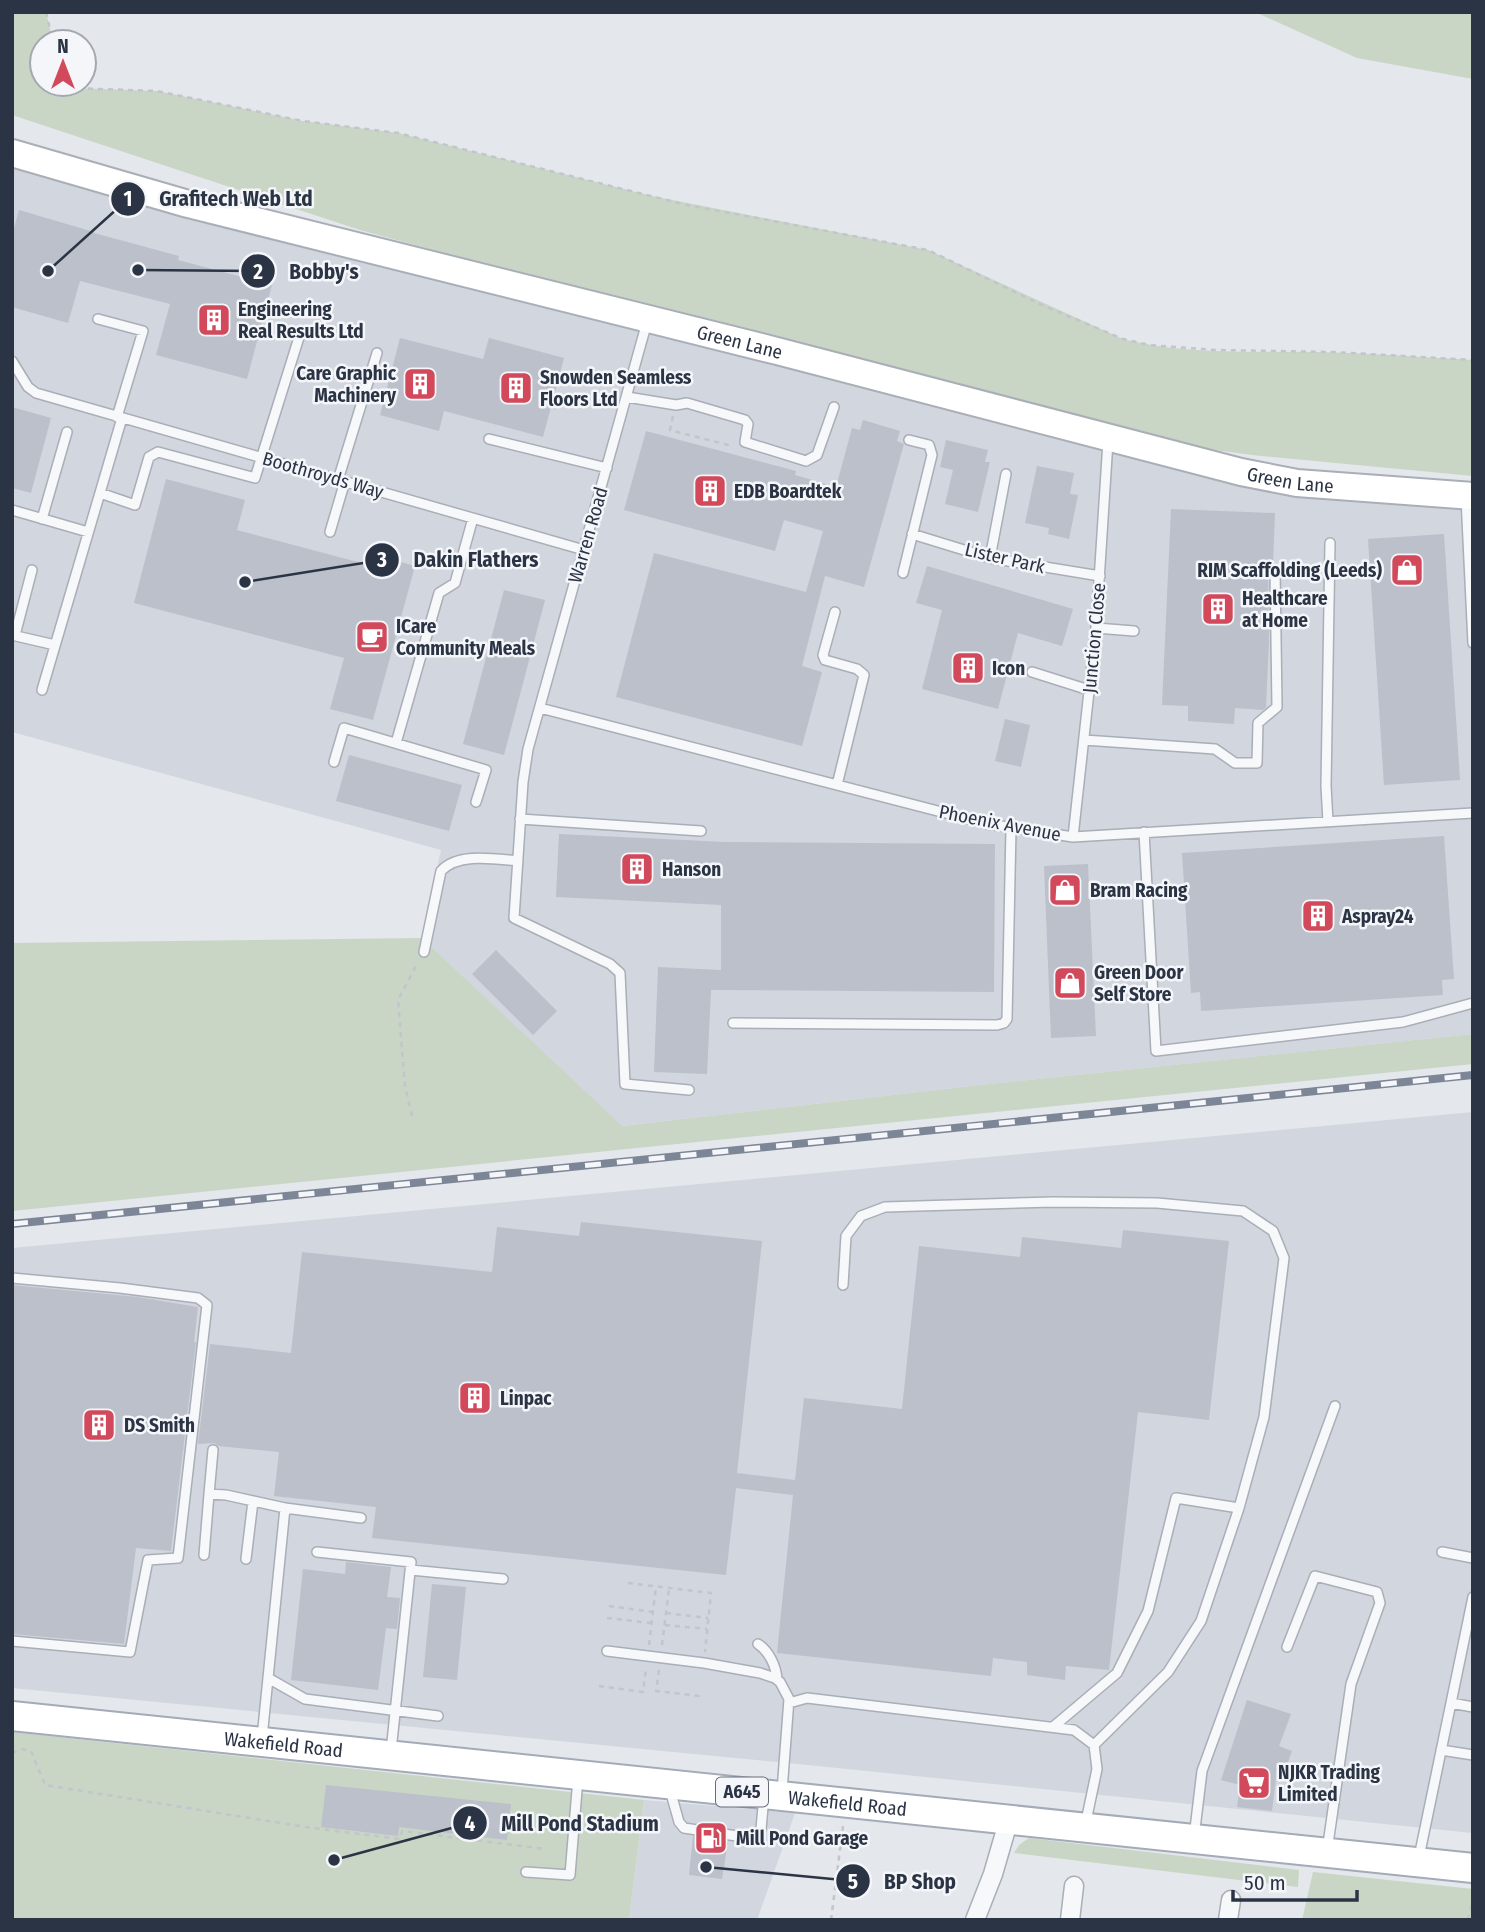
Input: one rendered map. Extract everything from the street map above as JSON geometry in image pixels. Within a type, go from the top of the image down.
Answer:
[{"type":"main road","name":"Wakefield Road","points":[[12,1716],[1473,1868]]},
{"type":"street","name":"Green Lane","points":[[13,154],[188,204],[777,351],[1241,472],[1297,483],[1469,496]]},
{"type":"street","points":[[975,1920],[993,1874],[1009,1819]]},
{"type":"street","points":[[1070,1920],[1074,1886]]},
{"type":"street","points":[[1228,1920],[1231,1900]]},
{"type":"lane","points":[[42,690],[100,493],[143,331],[98,319]]},
{"type":"lane","name":"Warren Road","points":[[648,320],[528,749],[523,782],[514,918],[610,964],[620,973],[625,1084],[689,1090]]},
{"type":"lane","points":[[100,493],[135,505],[149,457],[158,452],[255,478],[301,331]]},
{"type":"lane","points":[[330,532],[377,353]]},
{"type":"lane","name":"Boothroyds Way","points":[[12,361],[28,387],[36,393],[584,550]]},
{"type":"lane","points":[[626,397],[676,405],[687,403],[745,420],[745,442],[806,461],[817,456],[834,407]]},
{"type":"lane","points":[[42,519],[67,432]]},
{"type":"lane","points":[[489,439],[607,468]]},
{"type":"lane","name":"Junction Close","points":[[1073,836],[1096,628],[1108,439]]},
{"type":"lane","points":[[903,573],[932,455],[929,445],[909,440]]},
{"type":"lane","points":[[990,558],[1006,474]]},
{"type":"lane","points":[[1469,496],[1473,643]]},
{"type":"lane","points":[[12,510],[88,532]]},
{"type":"lane","points":[[396,743],[439,593],[455,583],[473,518]]},
{"type":"lane","name":"Lister Park","points":[[912,534],[990,558],[1100,576]]},
{"type":"lane","points":[[1328,822],[1326,786],[1330,544]]},
{"type":"lane","points":[[32,570],[14,635],[55,645]]},
{"type":"lane","points":[[1084,740],[1215,749],[1235,763],[1257,764],[1258,723],[1277,707],[1275,570]]},
{"type":"lane","points":[[835,612],[823,655],[825,660],[857,669],[864,675],[837,785]]},
{"type":"lane","points":[[1096,628],[1134,631]]},
{"type":"lane","points":[[1032,672],[1089,690]]},
{"type":"lane","name":"Phoenix Avenue","points":[[540,708],[988,824],[1073,836],[1473,813]]},
{"type":"lane","points":[[334,762],[344,728],[486,770],[476,802]]},
{"type":"lane","points":[[520,819],[701,831]]},
{"type":"lane","points":[[733,1023],[1004,1023],[1007,1019],[1011,828]]},
{"type":"lane","points":[[1144,832],[1156,1051],[1403,1022],[1473,1003]]},
{"type":"lane","points":[[424,952],[441,871],[446,865],[485,858],[518,861]]},
{"type":"lane","points":[[843,1285],[846,1236],[861,1216],[884,1207],[1053,1202],[1157,1203],[1243,1211],[1273,1231],[1284,1258],[1264,1417],[1239,1508],[1201,1620],[1168,1672],[1094,1745]]},
{"type":"lane","points":[[12,1278],[198,1298],[207,1304],[178,1558],[148,1560],[130,1652],[12,1641]]},
{"type":"lane","points":[[1194,1839],[1202,1771],[1335,1406]]},
{"type":"lane","points":[[204,1555],[213,1450]]},
{"type":"lane","points":[[209,1494],[361,1518]]},
{"type":"lane","points":[[1053,1727],[1117,1673],[1148,1611],[1176,1498],[1239,1508]]},
{"type":"lane","points":[[246,1559],[253,1501]]},
{"type":"lane","points":[[262,1743],[285,1508]]},
{"type":"lane","points":[[317,1552],[411,1562],[390,1756]]},
{"type":"lane","points":[[1442,1552],[1472,1557]]},
{"type":"lane","points":[[411,1570],[503,1578]]},
{"type":"lane","points":[[1287,1647],[1315,1576],[1377,1592],[1380,1603],[1351,1684],[1327,1853]]},
{"type":"lane","points":[[1418,1863],[1473,1597]]},
{"type":"lane","points":[[758,1644],[773,1663],[777,1679]]},
{"type":"lane","points":[[607,1651],[760,1673],[777,1679],[785,1687],[789,1703],[773,1796],[758,1837],[684,1828],[679,1822],[668,1785]]},
{"type":"lane","points":[[268,1678],[304,1699],[438,1716]]},
{"type":"lane","points":[[789,1703],[807,1698],[1074,1730],[1094,1745],[1097,1769],[1085,1827]]},
{"type":"lane","points":[[1451,1703],[1473,1707]]},
{"type":"lane","points":[[1441,1750],[1473,1755]]},
{"type":"lane","points":[[526,1872],[570,1875],[578,1776]]},
{"type":"path","points":[[98,89],[157,91],[303,121],[398,133],[687,205],[928,250],[1044,306],[1123,339],[1149,345],[1473,360]]},
{"type":"path","points":[[676,405],[670,430],[732,446]]},
{"type":"path","points":[[412,1116],[405,1086],[398,1000],[424,952]]},
{"type":"path","points":[[628,1583],[711,1593],[704,1663]]},
{"type":"path","points":[[669,1588],[656,1691],[700,1696]]},
{"type":"path","points":[[609,1606],[653,1612]]},
{"type":"path","points":[[666,1613],[709,1618]]},
{"type":"path","points":[[607,1618],[651,1623]]},
{"type":"path","points":[[665,1625],[707,1629]]},
{"type":"path","points":[[12,1753],[22,1749],[31,1751],[45,1785],[362,1835],[400,1839],[402,1831],[545,1849]]},
{"type":"path","points":[[12,1758],[12,1764]]},
{"type":"path","points":[[831,1920],[846,1803]]},
{"type":"path","points":[[1468,1920],[1473,1898]]},
{"type":"shaded area","points":[[12,157],[1297,483],[1473,489],[1473,1034],[980,1085],[621,1126],[422,938],[441,850],[12,732]]},
{"type":"shaded area","points":[[1473,1112],[1473,1833],[12,1688],[12,1248]]},
{"type":"shaded area","points":[[644,1800],[795,1813],[757,1920],[629,1920]]},
{"type":"green space","points":[[12,12],[46,12],[50,28],[28,28],[28,98],[98,98],[98,89],[157,91],[303,121],[398,133],[652,196],[928,250],[1123,339],[1146,344],[1219,351],[1336,353],[1473,360],[1473,476],[1252,455],[1170,444],[808,352],[360,230],[12,115]]},
{"type":"green space","points":[[1255,12],[1473,12],[1473,79],[1357,58]]},
{"type":"green space","points":[[422,938],[622,1126],[980,1085],[1473,1034],[1473,1064],[12,1211],[12,943]]},
{"type":"green space","points":[[12,1732],[644,1800],[629,1920],[12,1920]]},
{"type":"green space","points":[[1029,1838],[1299,1870],[1298,1887],[1014,1853],[1019,1845]]},
{"type":"green space","points":[[1313,1872],[1473,1889],[1473,1920],[1302,1920]]},
{"type":"building","points":[[19,210],[179,256],[178,260],[272,285],[247,379],[156,355],[170,304],[80,281],[68,323],[12,307],[12,235]]},
{"type":"building","points":[[400,338],[483,359],[489,338],[564,358],[543,437],[444,411],[439,431],[380,415]]},
{"type":"building","points":[[12,407],[51,418],[31,493],[12,488]]},
{"type":"building","points":[[863,420],[900,431],[897,441],[904,444],[864,587],[825,576],[802,666],[822,672],[802,746],[616,697],[654,553],[806,592],[823,531],[784,520],[775,551],[624,510],[646,431],[796,471],[795,475],[836,487],[852,428],[860,430]]},
{"type":"building","points":[[946,440],[988,450],[985,462],[990,462],[978,512],[945,504],[953,470],[940,467]]},
{"type":"building","points":[[1037,466],[1074,473],[1070,494],[1078,495],[1069,539],[1048,534],[1049,528],[1025,523]]},
{"type":"building","points":[[166,479],[245,500],[237,530],[369,565],[372,554],[415,566],[373,720],[330,709],[344,658],[134,603]]},
{"type":"building","name":"Healthcare at Home","points":[[1171,509],[1275,513],[1273,564],[1268,570],[1266,707],[1263,710],[1235,708],[1234,724],[1188,721],[1188,706],[1162,705]]},
{"type":"building","points":[[1444,534],[1460,780],[1384,785],[1368,539]]},
{"type":"building","points":[[927,566],[1073,609],[1062,646],[1018,633],[998,709],[922,689],[942,610],[916,603]]},
{"type":"building","points":[[504,590],[545,600],[504,755],[463,744]]},
{"type":"building","points":[[1005,719],[1030,725],[1021,767],[995,761]]},
{"type":"building","points":[[349,755],[462,785],[449,831],[336,801]]},
{"type":"building","points":[[559,834],[725,842],[995,844],[994,992],[711,990],[707,1074],[654,1072],[658,967],[721,970],[721,905],[556,897]]},
{"type":"building","name":"Aspray24","points":[[1444,836],[1454,979],[1442,980],[1443,995],[1201,1011],[1200,992],[1191,993],[1182,853]]},
{"type":"building","points":[[1088,864],[1096,1036],[1051,1038],[1044,866]]},
{"type":"building","points":[[496,950],[557,1011],[533,1035],[472,974]]},
{"type":"building","points":[[581,1222],[762,1241],[737,1473],[795,1480],[804,1398],[902,1409],[919,1246],[1020,1257],[1022,1237],[1121,1248],[1123,1230],[1229,1241],[1209,1420],[1138,1412],[1109,1670],[1066,1666],[1065,1680],[1027,1675],[1027,1662],[993,1658],[991,1676],[777,1653],[793,1495],[736,1488],[726,1575],[372,1538],[376,1507],[274,1496],[279,1452],[218,1446],[214,1443],[198,1444],[210,1344],[291,1353],[302,1252],[492,1272],[497,1227],[579,1236]]},
{"type":"building","name":"DS Smith","points":[[12,1285],[138,1297],[198,1307],[171,1551],[136,1548],[124,1644],[12,1634]]},
{"type":"building","points":[[346,1562],[391,1567],[387,1597],[400,1598],[397,1629],[386,1628],[378,1690],[291,1680],[303,1569],[345,1574]]},
{"type":"building","points":[[432,1584],[466,1587],[457,1680],[423,1677]]},
{"type":"building","points":[[1247,1700],[1291,1714],[1279,1746],[1292,1751],[1284,1773],[1277,1770],[1272,1811],[1237,1807],[1240,1785],[1221,1780]]},
{"type":"building","points":[[326,1785],[511,1804],[507,1840],[399,1827],[398,1836],[321,1827]]},
{"type":"building","points":[[693,1836],[728,1842],[722,1879],[689,1875]]},
{"type":"railway","points":[[12,1224],[1473,1075]]},
{"type":"place","name":"Bobby's","points":[[138,270]]},
{"type":"place","name":"Grafitech Web Ltd","points":[[48,271]]},
{"type":"place","name":"Engineering Real Results Ltd","points":[[214,320]]},
{"type":"place","name":"Care Graphic Machinery","points":[[420,384]]},
{"type":"place","name":"Snowden Seamless Floors Ltd","points":[[516,388]]},
{"type":"place","name":"EDB Boardtek","points":[[710,491]]},
{"type":"place","name":"RIM Scaffolding (Leeds)","points":[[1407,570]]},
{"type":"place","name":"Dakin Flathers","points":[[245,582]]},
{"type":"place","name":"Healthcare at Home","points":[[1218,609]]},
{"type":"place","name":"ICare Community Meals","points":[[372,637]]},
{"type":"place","name":"Icon","points":[[968,668]]},
{"type":"place","name":"Hanson","points":[[637,869]]},
{"type":"place","name":"Bram Racing","points":[[1065,890]]},
{"type":"place","name":"Aspray24","points":[[1318,916]]},
{"type":"place","name":"Green Door Self Store","points":[[1070,983]]},
{"type":"place","name":"Linpac","points":[[475,1398]]},
{"type":"place","name":"DS Smith","points":[[99,1425]]},
{"type":"place","name":"NJKR Trading Limited","points":[[1254,1783]]},
{"type":"place","name":"Mill Pond Garage","points":[[711,1838]]},
{"type":"place","name":"Mill Pond Stadium","points":[[334,1860]]},
{"type":"place","name":"BP Shop","points":[[706,1867]]}]
